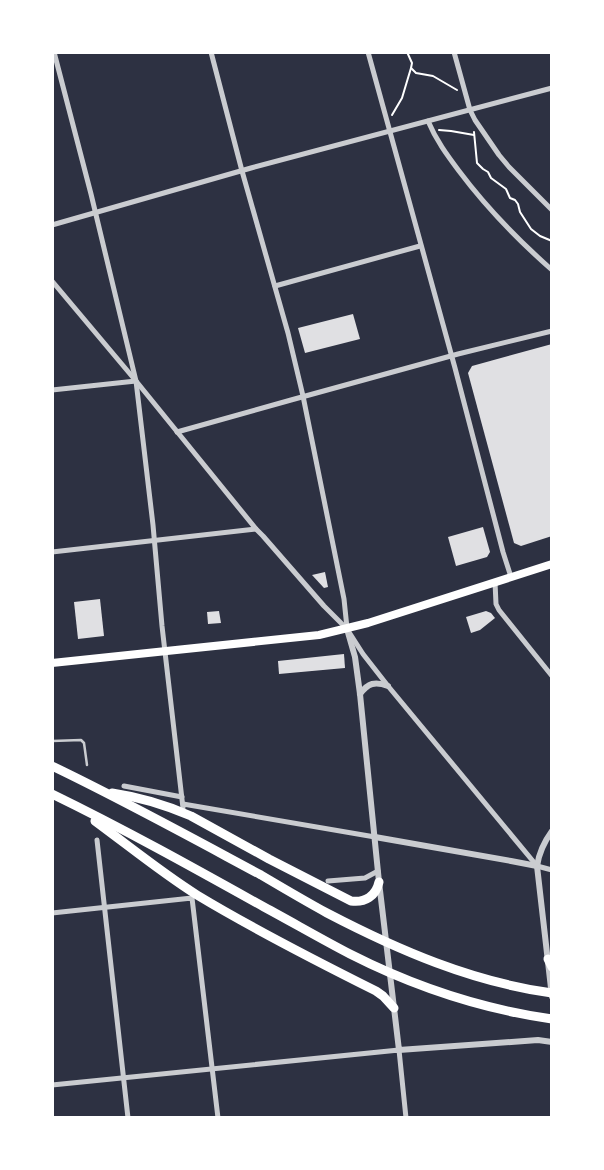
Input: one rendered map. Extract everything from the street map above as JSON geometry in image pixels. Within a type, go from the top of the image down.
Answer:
[{"type":"highway","points":[[52,766],[104,791],[263,876],[327,913],[395,946],[430,961],[469,974],[504,984],[552,994]]},
{"type":"highway","points":[[104,791],[133,796],[186,814],[346,899],[357,902],[367,899],[374,894],[379,882]]},
{"type":"highway","points":[[52,794],[162,851],[351,954],[395,974],[430,989],[465,1000],[501,1010],[552,1019]]},
{"type":"highway","points":[[70,803],[196,894],[383,996],[394,1008]]},
{"type":"main road","points":[[52,663],[320,635],[347,629],[552,564]]},
{"type":"street","points":[[54,52],[96,213],[136,381],[183,806],[375,837],[552,870]]},
{"type":"street","points":[[211,52],[303,396],[344,599],[347,629],[355,658],[406,1118]]},
{"type":"street","points":[[368,52],[511,577]]},
{"type":"street","points":[[454,52],[470,110],[475,120],[498,155],[552,210]]},
{"type":"street","points":[[52,224],[552,88]]},
{"type":"street","points":[[428,121],[437,140],[473,189],[531,252],[552,270]]},
{"type":"street","points":[[274,286],[420,246]]},
{"type":"street","points":[[52,281],[250,520],[256,530],[347,629],[363,654],[388,686],[538,866]]},
{"type":"street","points":[[177,432],[303,396],[552,331]]},
{"type":"street","points":[[52,390],[136,381]]},
{"type":"street","points":[[52,552],[256,530]]},
{"type":"street","points":[[495,582],[496,604],[499,610],[552,676]]},
{"type":"street","points":[[360,694],[365,687],[372,683],[388,686]]},
{"type":"street","points":[[124,786],[182,797]]},
{"type":"street","points":[[552,831],[542,846],[538,858],[552,997]]},
{"type":"street","points":[[97,840],[106,907],[128,1118]]},
{"type":"street","points":[[328,881],[365,878],[378,871]]},
{"type":"street","points":[[52,913],[192,898],[218,1118]]},
{"type":"street","points":[[52,1085],[399,1050],[538,1040],[552,1042]]},
{"type":"lane","points":[[52,741],[81,740],[84,743],[86,764]]},
{"type":"path","points":[[396,110],[405,89],[412,63],[407,52]]},
{"type":"path","points":[[410,68],[416,73],[433,76],[465,93]]},
{"type":"path","points":[[475,120],[474,135],[477,163],[488,172],[491,178],[506,189],[510,198],[515,200],[530,229],[552,241]]},
{"type":"path","points":[[432,131],[442,130],[474,135]]},
{"type":"building","points":[[353,314],[360,339],[305,353],[298,328]]},
{"type":"building","points":[[552,344],[552,536],[521,546],[514,543],[468,373],[472,366]]},
{"type":"building","points":[[483,527],[490,552],[487,557],[456,566],[448,537]]},
{"type":"building","points":[[325,572],[328,587],[324,588],[312,575]]},
{"type":"building","points":[[100,599],[104,636],[78,639],[74,602]]},
{"type":"building","points":[[219,611],[221,623],[208,624],[207,612]]},
{"type":"building","points":[[486,611],[495,618],[480,630],[471,633],[466,617]]},
{"type":"building","points":[[344,654],[345,668],[279,674],[278,661]]}]
